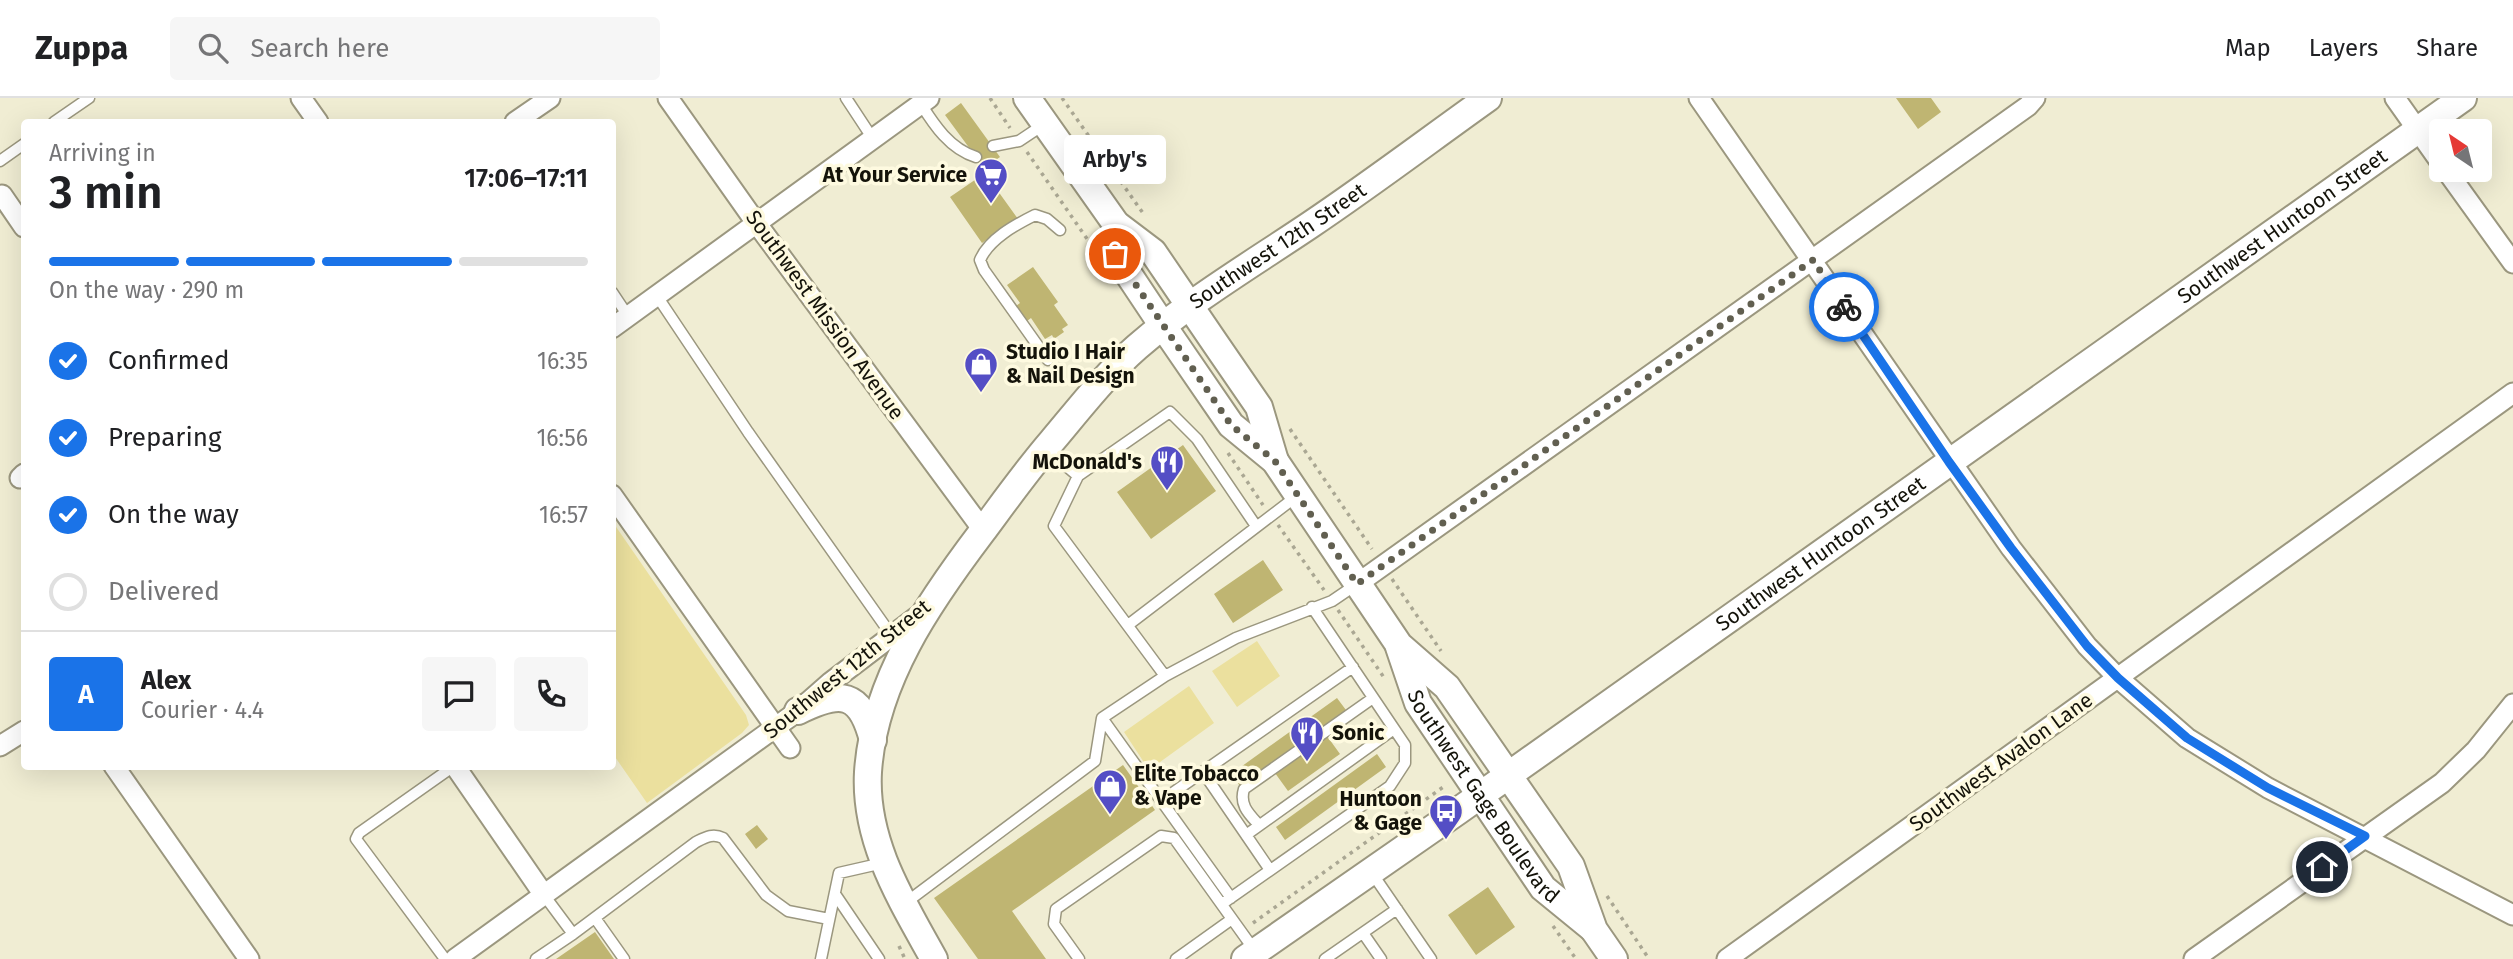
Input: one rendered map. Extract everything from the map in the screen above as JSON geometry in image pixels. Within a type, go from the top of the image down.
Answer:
[{"type":"main road","name":"Southwest Gage Boulevard","points":[[1027,98],[1115,224],[1153,252],[1259,407],[1275,461],[1399,645],[1447,687],[1571,866],[1594,930],[1614,959]]},
{"type":"main road","name":"Southwest 12th Street","points":[[935,600],[955,566],[1008,494],[1117,364],[1190,306],[1313,223],[1488,98]]},
{"type":"main road","name":"Southwest Huntoon Street","points":[[1247,947],[1371,871],[2463,98]]},
{"type":"main road","name":"Southwest Gage Boulevard","points":[[1115,224],[1115,254],[1163,326],[1231,425],[1275,461]]},
{"type":"main road","points":[[934,959],[891,882],[870,807],[868,773],[883,699],[895,667],[935,600]]},
{"type":"main road","name":"Southwest Gage Boulevard","points":[[1399,645],[1418,703],[1543,888],[1594,930]]},
{"type":"main road","points":[[798,711],[820,700],[849,699],[865,714],[873,740]]},
{"type":"main road","points":[[907,910],[946,959]]},
{"type":"street","points":[[301,98],[316,119]]},
{"type":"street","points":[[520,119],[550,98]]},
{"type":"street","name":"Southwest Mission Avenue","points":[[668,98],[757,224],[983,530]]},
{"type":"street","points":[[1699,98],[2011,548],[2079,636],[2118,678],[2187,738],[2268,788],[2513,915]]},
{"type":"street","points":[[1357,584],[2028,106],[2035,98]]},
{"type":"street","points":[[2395,98],[2429,146]]},
{"type":"street","points":[[620,322],[925,101]]},
{"type":"street","points":[[2455,182],[2513,263]]},
{"type":"street","points":[[2,195],[21,223]]},
{"type":"street","name":"Southwest Avalon Lane","points":[[1727,959],[2513,393]]},
{"type":"street","points":[[616,501],[790,748]]},
{"type":"street","name":"Southwest 12th Street","points":[[455,959],[798,711],[935,600]]},
{"type":"street","points":[[2193,959],[2365,836],[2417,803],[2476,750],[2513,704]]},
{"type":"street","points":[[0,746],[21,733]]},
{"type":"street","points":[[117,770],[249,959]]},
{"type":"street","points":[[457,770],[544,895]]},
{"type":"lane","points":[[58,119],[89,98]]},
{"type":"lane","points":[[846,98],[873,139]]},
{"type":"lane","points":[[925,101],[935,126],[958,149],[976,157]]},
{"type":"lane","points":[[993,146],[1019,141],[1045,124]]},
{"type":"lane","points":[[0,161],[21,146]]},
{"type":"lane","points":[[1048,360],[984,270],[981,260],[985,248],[1035,215],[1047,219],[1060,230]]},
{"type":"lane","points":[[657,296],[748,432],[892,637]]},
{"type":"lane","points":[[1165,676],[1054,526],[1078,476],[1170,412],[1197,439],[1256,526]]},
{"type":"lane","points":[[1045,449],[1078,476]]},
{"type":"lane","points":[[1128,625],[1298,496]]},
{"type":"lane","points":[[907,910],[1095,761],[1102,718],[1165,676],[1237,638],[1332,601],[1357,584]]},
{"type":"lane","points":[[1222,904],[1390,786],[1405,763],[1405,745],[1312,607]]},
{"type":"lane","points":[[1161,801],[1353,667]]},
{"type":"lane","points":[[1259,825],[1243,805],[1241,797],[1244,789],[1373,698]]},
{"type":"lane","points":[[1102,718],[1231,898]]},
{"type":"lane","points":[[1246,835],[1394,729]]},
{"type":"lane","points":[[444,959],[356,839],[359,833],[448,770]]},
{"type":"lane","points":[[1203,772],[1270,870]]},
{"type":"lane","points":[[536,959],[696,842],[710,835],[723,838],[766,895],[788,911],[829,919]]},
{"type":"lane","points":[[1079,959],[1054,923],[1056,909],[1161,835],[1174,838],[1222,904],[1247,947]]},
{"type":"lane","points":[[821,959],[839,873],[884,862]]},
{"type":"lane","points":[[1371,871],[1431,959]]},
{"type":"lane","points":[[835,894],[879,959]]},
{"type":"lane","points":[[544,895],[573,934]]},
{"type":"lane","points":[[1325,959],[1397,909]]},
{"type":"lane","points":[[595,918],[624,959]]},
{"type":"lane","points":[[1176,959],[1232,919]]},
{"type":"lane","points":[[1363,933],[1381,959]]},
{"type":"path","points":[[1062,98],[1148,220]]},
{"type":"path","points":[[1289,428],[1444,655]]},
{"type":"path","points":[[1247,947],[1465,772]]},
{"type":"path","points":[[1604,892],[1649,959]]},
{"type":"shaded area","points":[[616,527],[746,715],[749,725],[742,733],[647,803],[616,758]]},
{"type":"shaded area","points":[[1257,641],[1280,676],[1237,707],[1212,671]]},
{"type":"shaded area","points":[[1189,686],[1214,723],[1149,770],[1124,732]]},
{"type":"building","points":[[1896,98],[1931,98],[1941,112],[1918,129]]},
{"type":"building","points":[[961,103],[1000,157],[984,168],[945,115]]},
{"type":"building","points":[[985,173],[1018,219],[982,243],[950,197]]},
{"type":"building","points":[[1033,267],[1058,302],[1054,305],[1068,325],[1062,329],[1064,332],[1054,339],[1052,335],[1045,339],[1031,318],[1027,321],[1016,306],[1020,303],[1007,285]]},
{"type":"building","name":"McDonald's","points":[[1183,445],[1216,491],[1151,539],[1117,492]]},
{"type":"building","points":[[1263,560],[1283,590],[1233,623],[1214,594]]},
{"type":"building","points":[[1337,698],[1346,710],[1240,786],[1231,774]]},
{"type":"building","name":"Sonic","points":[[1327,736],[1340,754],[1288,791],[1275,773]]},
{"type":"building","points":[[1377,754],[1386,767],[1285,840],[1276,827]]},
{"type":"building","points":[[1123,765],[1155,810],[1012,911],[1046,959],[978,959],[934,898]]},
{"type":"building","points":[[757,825],[768,839],[756,849],[745,834]]},
{"type":"building","points":[[1488,887],[1515,927],[1476,955],[1448,915]]},
{"type":"building","points":[[595,932],[614,959],[556,959]]},
{"type":"way so far","points":[[1115,254],[1231,425],[1275,461],[1357,584],[1813,260],[1844,307]]},
{"type":"place","name":"At Your Service","points":[[991,205]]},
{"type":"place","name":"Arby's","points":[[1115,254]]},
{"type":"place","name":"Studio I Hair & Nail Design","points":[[981,394]]},
{"type":"place","name":"McDonald's","points":[[1167,492]]},
{"type":"place","name":"Sonic","points":[[1307,763]]},
{"type":"place","name":"Elite Tobacco & Vape","points":[[1110,816]]},
{"type":"place","name":"Huntoon & Gage","points":[[1446,841]]},
{"type":"route","points":[[1844,307],[2011,548],[2087,646],[2118,678],[2187,738],[2268,788],[2365,836],[2322,867]]}]
